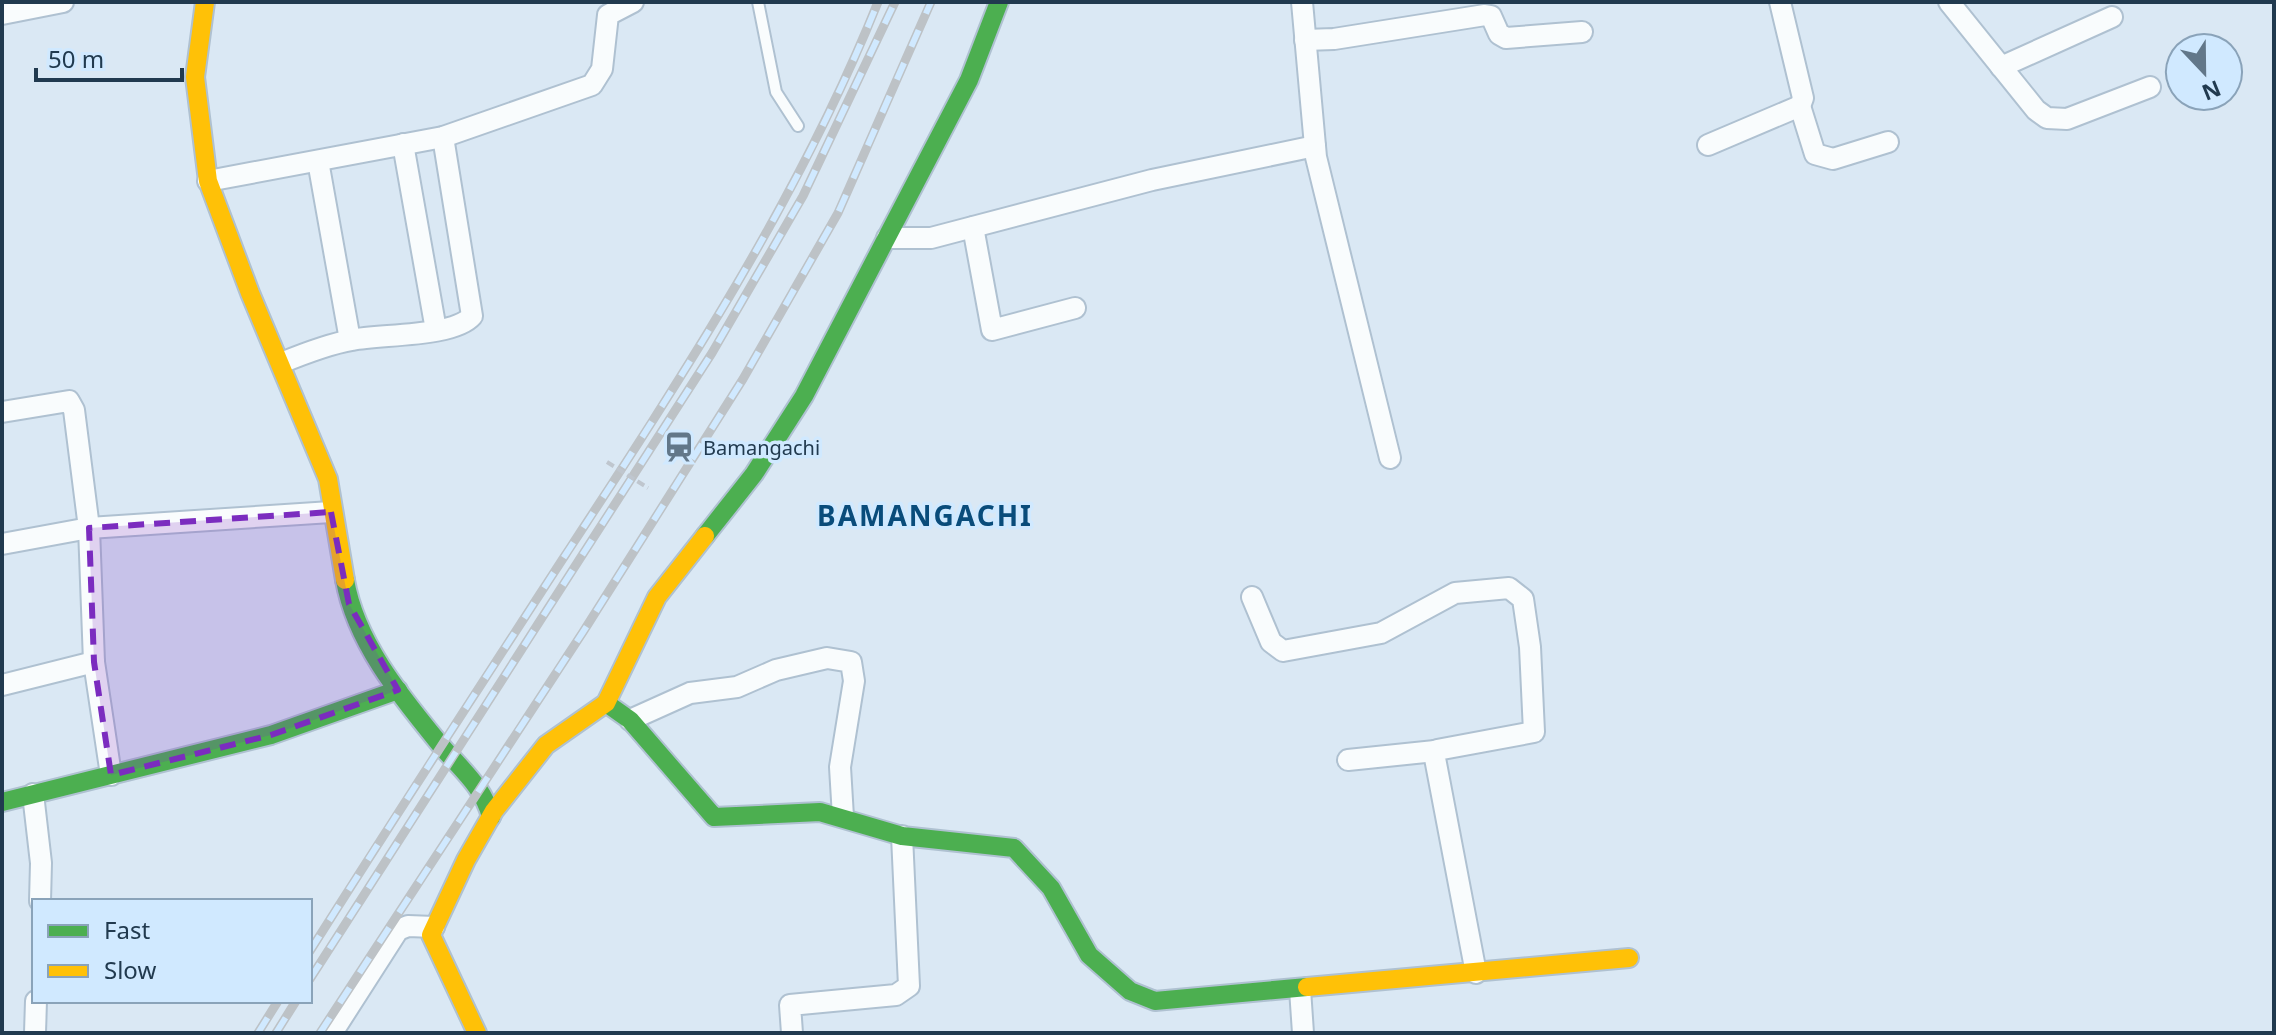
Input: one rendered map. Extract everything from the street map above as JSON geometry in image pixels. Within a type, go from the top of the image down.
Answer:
[{"type":"street","points":[[2,14],[63,2]]},
{"type":"street","points":[[205,2],[195,77],[208,181],[328,479],[331,512],[349,604],[366,644],[398,690],[486,797],[491,817]]},
{"type":"street","points":[[208,181],[443,137],[592,85],[602,69],[608,15],[633,2]]},
{"type":"street","points":[[477,1033],[431,935],[450,889],[491,817],[544,747],[566,729],[595,716],[606,703],[657,597],[754,474],[804,396],[969,80],[999,2]]},
{"type":"street","points":[[1302,2],[1315,146],[1390,458]]},
{"type":"street","points":[[1780,2],[1803,98],[1800,106],[1815,154],[1833,159],[1888,142]]},
{"type":"street","points":[[1949,2],[2036,110],[2057,120],[2150,87]]},
{"type":"street","points":[[1305,40],[1334,39],[1485,15],[1491,16],[1499,34],[1506,38],[1582,32]]},
{"type":"street","points":[[2001,67],[2112,17]]},
{"type":"street","points":[[1708,145],[1800,106]]},
{"type":"street","points":[[281,363],[350,340],[436,330],[467,322],[474,308],[443,137]]},
{"type":"street","points":[[403,144],[436,330]]},
{"type":"street","points":[[887,238],[931,238],[1152,180],[1315,146]]},
{"type":"street","points":[[318,161],[350,340]]},
{"type":"street","points":[[973,227],[992,330],[1075,308]]},
{"type":"street","points":[[2,412],[69,401],[74,410],[89,528],[94,662],[111,775]]},
{"type":"street","points":[[2,544],[89,528],[331,512]]},
{"type":"street","points":[[1252,597],[1271,642],[1283,651],[1381,633],[1455,593],[1509,588],[1523,599],[1534,732],[1435,751],[1348,760]]},
{"type":"street","points":[[630,720],[690,693],[737,687],[776,670],[827,658],[851,662],[854,681],[840,767],[843,817]]},
{"type":"street","points":[[2,685],[94,662]]},
{"type":"street","points":[[2,802],[271,735],[398,690]]},
{"type":"street","points":[[606,703],[630,720],[714,817],[735,819],[820,812],[902,836],[1014,848],[1051,888],[1089,955],[1141,997],[1171,1002],[1629,958]]},
{"type":"street","points":[[1435,751],[1476,973]]},
{"type":"street","points":[[33,794],[41,863],[40,899]]},
{"type":"street","points":[[792,1033],[790,1005],[896,995],[909,986],[902,836]]},
{"type":"street","points":[[332,1033],[398,930],[408,926],[434,927]]},
{"type":"street","points":[[1300,989],[1303,1033]]},
{"type":"street","points":[[35,1033],[36,1003]]},
{"type":"lane","points":[[758,2],[776,92],[798,126]]},
{"type":"path","points":[[607,462],[648,488]]},
{"type":"highlighted area","points":[[331,512],[349,604],[398,690],[271,735],[111,775],[94,662],[89,528]]},
{"type":"railway","points":[[312,948],[653,421],[736,286],[812,146],[878,2]]},
{"type":"railway","points":[[312,976],[712,353],[803,196],[895,2]]},
{"type":"railway","points":[[320,1033],[583,632],[743,379],[838,213],[931,2]]},
{"type":"railway","points":[[258,1033],[277,1003]]},
{"type":"railway","points":[[276,1033],[295,1003]]},
{"type":"traffic: fast","points":[[705,536],[754,474],[804,396],[969,80],[999,2]]},
{"type":"traffic: fast","points":[[345,580],[359,626],[383,670],[412,710],[478,788],[491,817]]},
{"type":"traffic: fast","points":[[2,802],[271,735],[398,690]]},
{"type":"traffic: fast","points":[[606,703],[630,720],[714,817],[820,812],[902,836],[1014,848],[1051,888],[1089,955],[1130,991],[1155,1001],[1307,987]]},
{"type":"traffic: slow","points":[[205,2],[195,77],[208,181],[250,293],[328,479],[345,580]]},
{"type":"traffic: slow","points":[[477,1033],[431,935],[466,860],[494,811],[546,745],[606,703],[657,597],[705,536]]},
{"type":"traffic: slow","points":[[1307,987],[1629,958]]},
{"type":"place","name":"Bamangachi","points":[[679,447]]},
{"type":"district","name":"BAMANGACHI","points":[[925,515]]}]
